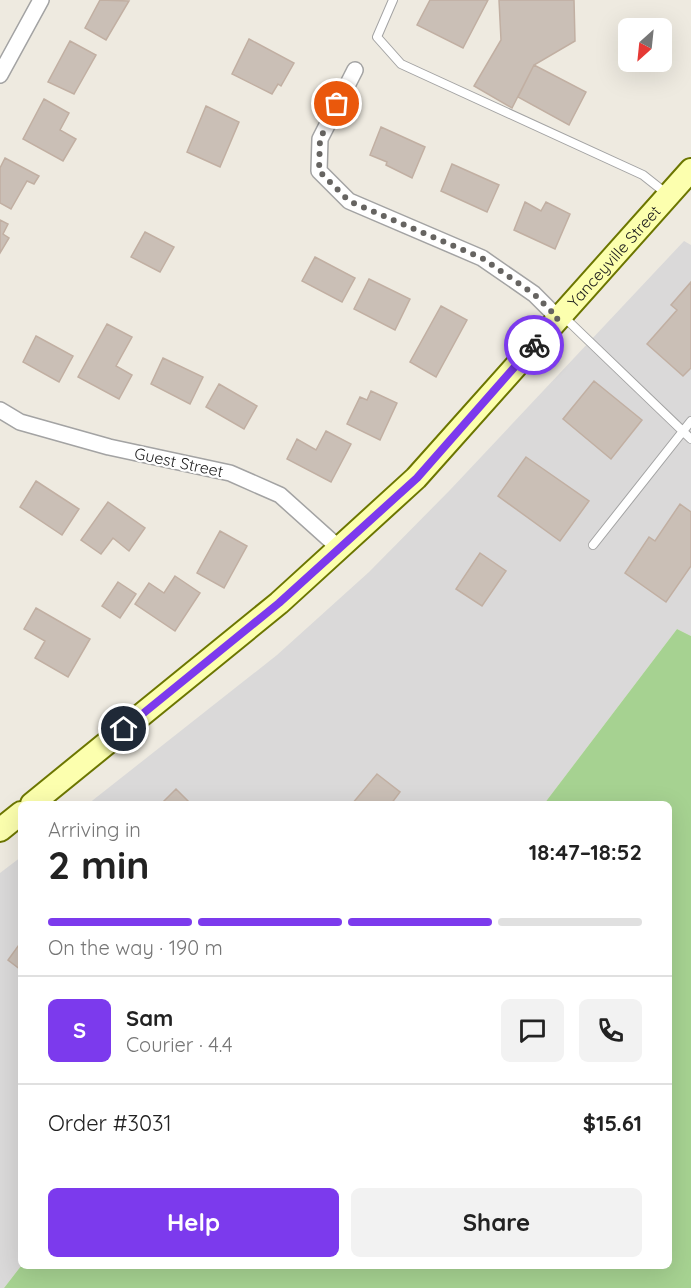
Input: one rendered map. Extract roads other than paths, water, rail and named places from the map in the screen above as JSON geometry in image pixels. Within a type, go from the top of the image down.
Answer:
[{"type":"main road","name":"Yanceyville Street","points":[[36,801],[279,603],[417,478],[691,170]]},
{"type":"main road","points":[[0,830],[18,815]]},
{"type":"street","points":[[0,75],[41,0]]},
{"type":"street","points":[[355,70],[320,139],[319,171],[349,201],[482,258],[534,294],[559,316]]},
{"type":"street","name":"Guest Street","points":[[0,410],[20,422],[109,447],[230,472],[280,495],[339,548]]},
{"type":"lane","points":[[393,0],[377,37],[401,64],[643,175],[668,195]]},
{"type":"lane","points":[[559,316],[691,439]]},
{"type":"lane","points":[[593,545],[691,421]]}]
